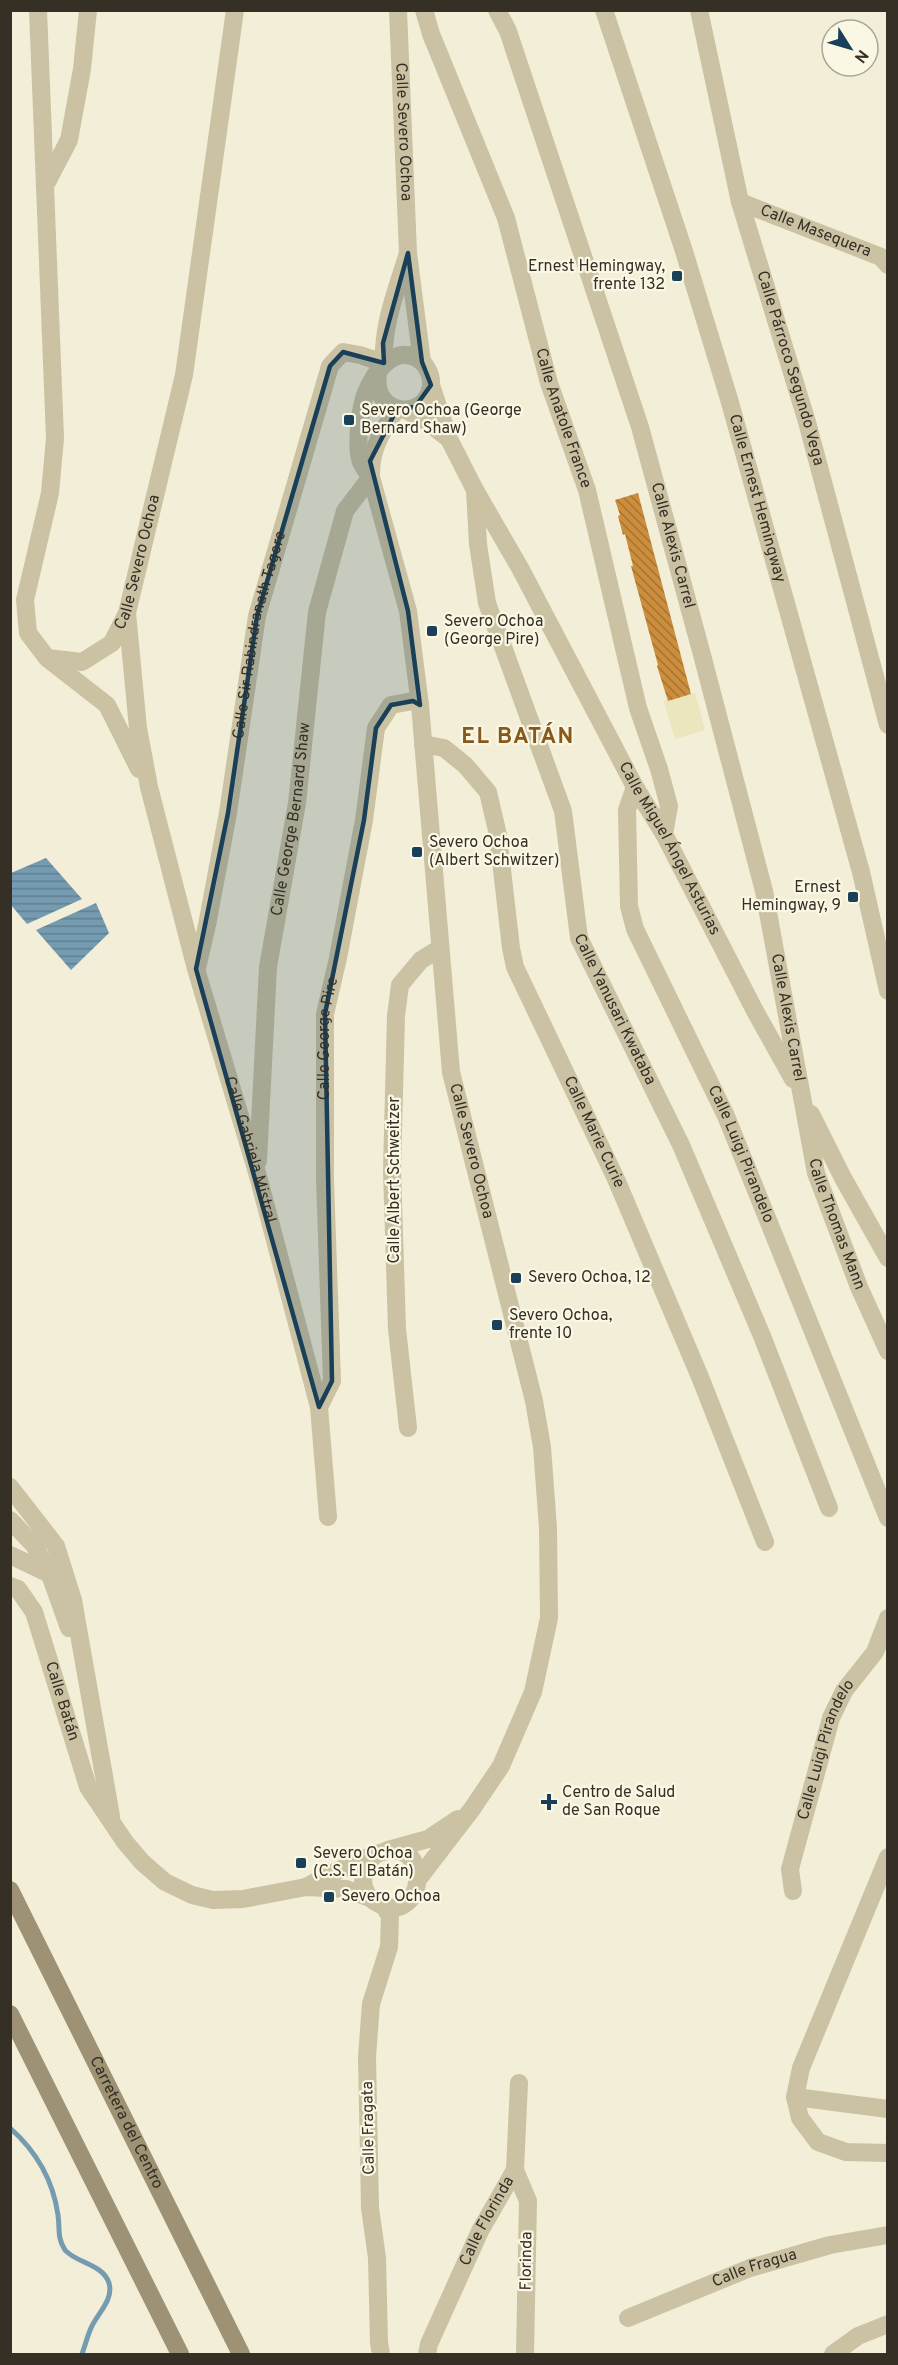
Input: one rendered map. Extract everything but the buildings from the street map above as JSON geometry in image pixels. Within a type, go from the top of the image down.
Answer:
[{"type":"main road","name":"Carretera del Centro","points":[[10,1890],[241,2355]]},
{"type":"main road","points":[[10,2014],[180,2355]]},
{"type":"main road","points":[[10,2043],[46,2085]]},
{"type":"street","points":[[38,10],[55,438],[50,493],[25,600],[28,633],[47,658]]},
{"type":"street","points":[[46,183],[69,140],[82,69],[88,10]]},
{"type":"street","name":"Calle Severo Ochoa","points":[[47,658],[82,662],[112,643],[128,613],[184,375],[235,10]]},
{"type":"street","name":"Calle Severo Ochoa","points":[[398,10],[408,253],[422,362]]},
{"type":"street","name":"Calle Anatole France","points":[[424,10],[431,34],[506,218],[549,382],[587,490],[638,708],[669,806],[664,834]]},
{"type":"street","name":"Calle Alexis Carrel","points":[[497,10],[508,31],[640,427],[764,891],[801,1093]]},
{"type":"street","name":"Calle Ernest Hemingway","points":[[604,10],[683,248],[729,399],[861,872],[888,991]]},
{"type":"street","name":"Calle Párroco Segundo Vega","points":[[699,10],[740,202],[807,422],[888,726]]},
{"type":"street","name":"Calle Masequera","points":[[740,202],[881,257],[888,265]]},
{"type":"street","name":"Calle Severo Ochoa","points":[[381,368],[383,343],[390,310],[408,253]]},
{"type":"street","name":"Calle Sir Rabindranath Tagore","points":[[196,969],[207,925],[228,813],[256,616],[330,366],[344,352],[360,355],[381,368]]},
{"type":"street","points":[[403,355],[413,357],[422,362],[430,376],[431,385],[423,402],[401,409],[378,438],[370,460],[371,477],[360,461],[358,443],[364,396],[381,368],[393,357],[403,355]]},
{"type":"street","points":[[381,368],[376,384],[380,395],[387,404],[401,409]]},
{"type":"street","name":"Calle Miguel Ángel Asturias","points":[[431,385],[449,439],[520,568],[635,787],[664,834],[755,1011],[801,1093],[843,1178],[888,1258]]},
{"type":"street","name":"Calle Miguel Ángel Asturias","points":[[401,409],[426,421],[449,439]]},
{"type":"street","name":"Calle Severo Ochoa","points":[[371,477],[408,611],[420,705],[451,1072],[534,1401],[542,1447],[548,1528],[549,1618],[533,1692],[501,1766],[472,1809],[419,1878]]},
{"type":"street","name":"Calle George Bernard Shaw","points":[[258,1176],[268,967],[297,803],[317,612],[345,511],[371,477]]},
{"type":"street","name":"Calle Yanusari Kwataba","points":[[476,490],[478,544],[487,603],[563,811],[579,938],[681,1145],[762,1336],[829,1508]]},
{"type":"street","name":"Calle Gabriela Mistral","points":[[128,613],[138,728],[148,787],[196,969],[258,1176],[319,1407],[328,1517]]},
{"type":"street","name":"Calle Gabriela Mistral","points":[[47,658],[107,705],[148,787]]},
{"type":"street","name":"Calle George Pire","points":[[319,1407],[332,1381],[325,1180],[325,1014],[364,820],[376,728],[392,705],[413,701],[420,705]]},
{"type":"street","name":"Calle Marie Curie","points":[[423,744],[444,748],[465,765],[488,792],[498,834],[515,967],[616,1179],[700,1377],[765,1542]]},
{"type":"street","name":"Calle Luigi Pirandelo","points":[[635,787],[627,810],[629,906],[635,930],[726,1116],[888,1518]]},
{"type":"street","name":"Calle Albert Schweitzer","points":[[408,1428],[397,1329],[393,1192],[396,1016],[400,985],[421,960],[439,950]]},
{"type":"street","name":"Calle Thomas Mann","points":[[801,1093],[816,1173],[859,1287],[888,1352]]},
{"type":"street","name":"Calle Batán","points":[[10,1487],[56,1546],[73,1600],[112,1820]]},
{"type":"street","name":"Calle Batán","points":[[10,1520],[34,1545],[49,1572],[84,1669]]},
{"type":"street","name":"Calle Batán","points":[[10,1555],[49,1572],[73,1600]]},
{"type":"street","name":"Calle Batán","points":[[10,1586],[18,1589],[34,1612],[88,1787],[142,1862],[165,1882],[192,1895],[213,1900],[243,1899],[306,1887],[346,1889],[377,1902]]},
{"type":"street","name":"Calle Luigi Pirandelo","points":[[793,1892],[790,1869],[831,1718],[843,1691],[875,1652],[888,1618]]},
{"type":"street","name":"Calle Severo Ochoa","points":[[381,1853],[428,1839],[472,1809]]},
{"type":"street","points":[[398,1851],[409,1857],[416,1866],[419,1878],[412,1897],[404,1904],[394,1907],[377,1902],[365,1889],[363,1880],[368,1861],[381,1853],[398,1851]]},
{"type":"street","name":"Calle Batán","points":[[306,1887],[341,1868],[381,1853]]},
{"type":"street","points":[[888,1857],[801,2068],[795,2097],[800,2118],[818,2142],[846,2152],[888,2153]]},
{"type":"street","name":"Calle Fragata","points":[[377,1902],[390,1916],[389,1947],[372,2004],[367,2057],[370,2208],[377,2258],[381,2355]]},
{"type":"street","name":"Calle Florinda","points":[[427,2355],[429,2344],[480,2230],[515,2170],[519,2083]]},
{"type":"street","points":[[795,2097],[888,2109]]},
{"type":"street","name":"Florinda","points":[[515,2170],[528,2201],[525,2355]]},
{"type":"street","name":"Calle Fragua","points":[[628,2318],[750,2268],[830,2246],[888,2235]]},
{"type":"street","points":[[832,2355],[858,2336],[888,2324]]},
{"type":"highlighted area","points":[[408,253],[422,362],[431,385],[415,407],[397,409],[370,461],[408,611],[420,705],[413,701],[391,705],[376,728],[364,820],[325,1014],[332,1381],[319,1407],[196,969],[228,813],[257,616],[330,366],[343,352],[384,363],[383,343]]},
{"type":"shaded area","points":[[695,693],[705,730],[675,739],[664,701]]},
{"type":"water","points":[[46,858],[82,899],[27,924],[11,905],[11,873]]},
{"type":"water","points":[[96,903],[109,933],[71,970],[36,930]]},
{"type":"waterway","points":[[10,2128],[28,2146],[47,2178],[56,2202],[62,2246],[70,2254],[101,2272],[109,2283],[107,2301],[91,2328],[82,2354]]},
{"type":"place","name":"Ernest Hemingway, frente 132","points":[[677,276]]},
{"type":"place","name":"Severo Ochoa (George Bernard Shaw)","points":[[349,420]]},
{"type":"place","name":"Severo Ochoa (George Pire)","points":[[432,631]]},
{"type":"place","name":"Severo Ochoa (Albert Schwitzer)","points":[[417,852]]},
{"type":"place","name":"Ernest Hemingway, 9","points":[[853,897]]},
{"type":"place","name":"Severo Ochoa, 12","points":[[516,1278]]},
{"type":"place","name":"Severo Ochoa, frente 10","points":[[497,1325]]},
{"type":"place","name":"Centro de Salud de San Roque","points":[[549,1802]]},
{"type":"place","name":"Severo Ochoa (C.S. El Batán)","points":[[301,1863]]},
{"type":"place","name":"Severo Ochoa","points":[[329,1897]]},
{"type":"district","name":"EL BATÁN","points":[[518,737]]}]
